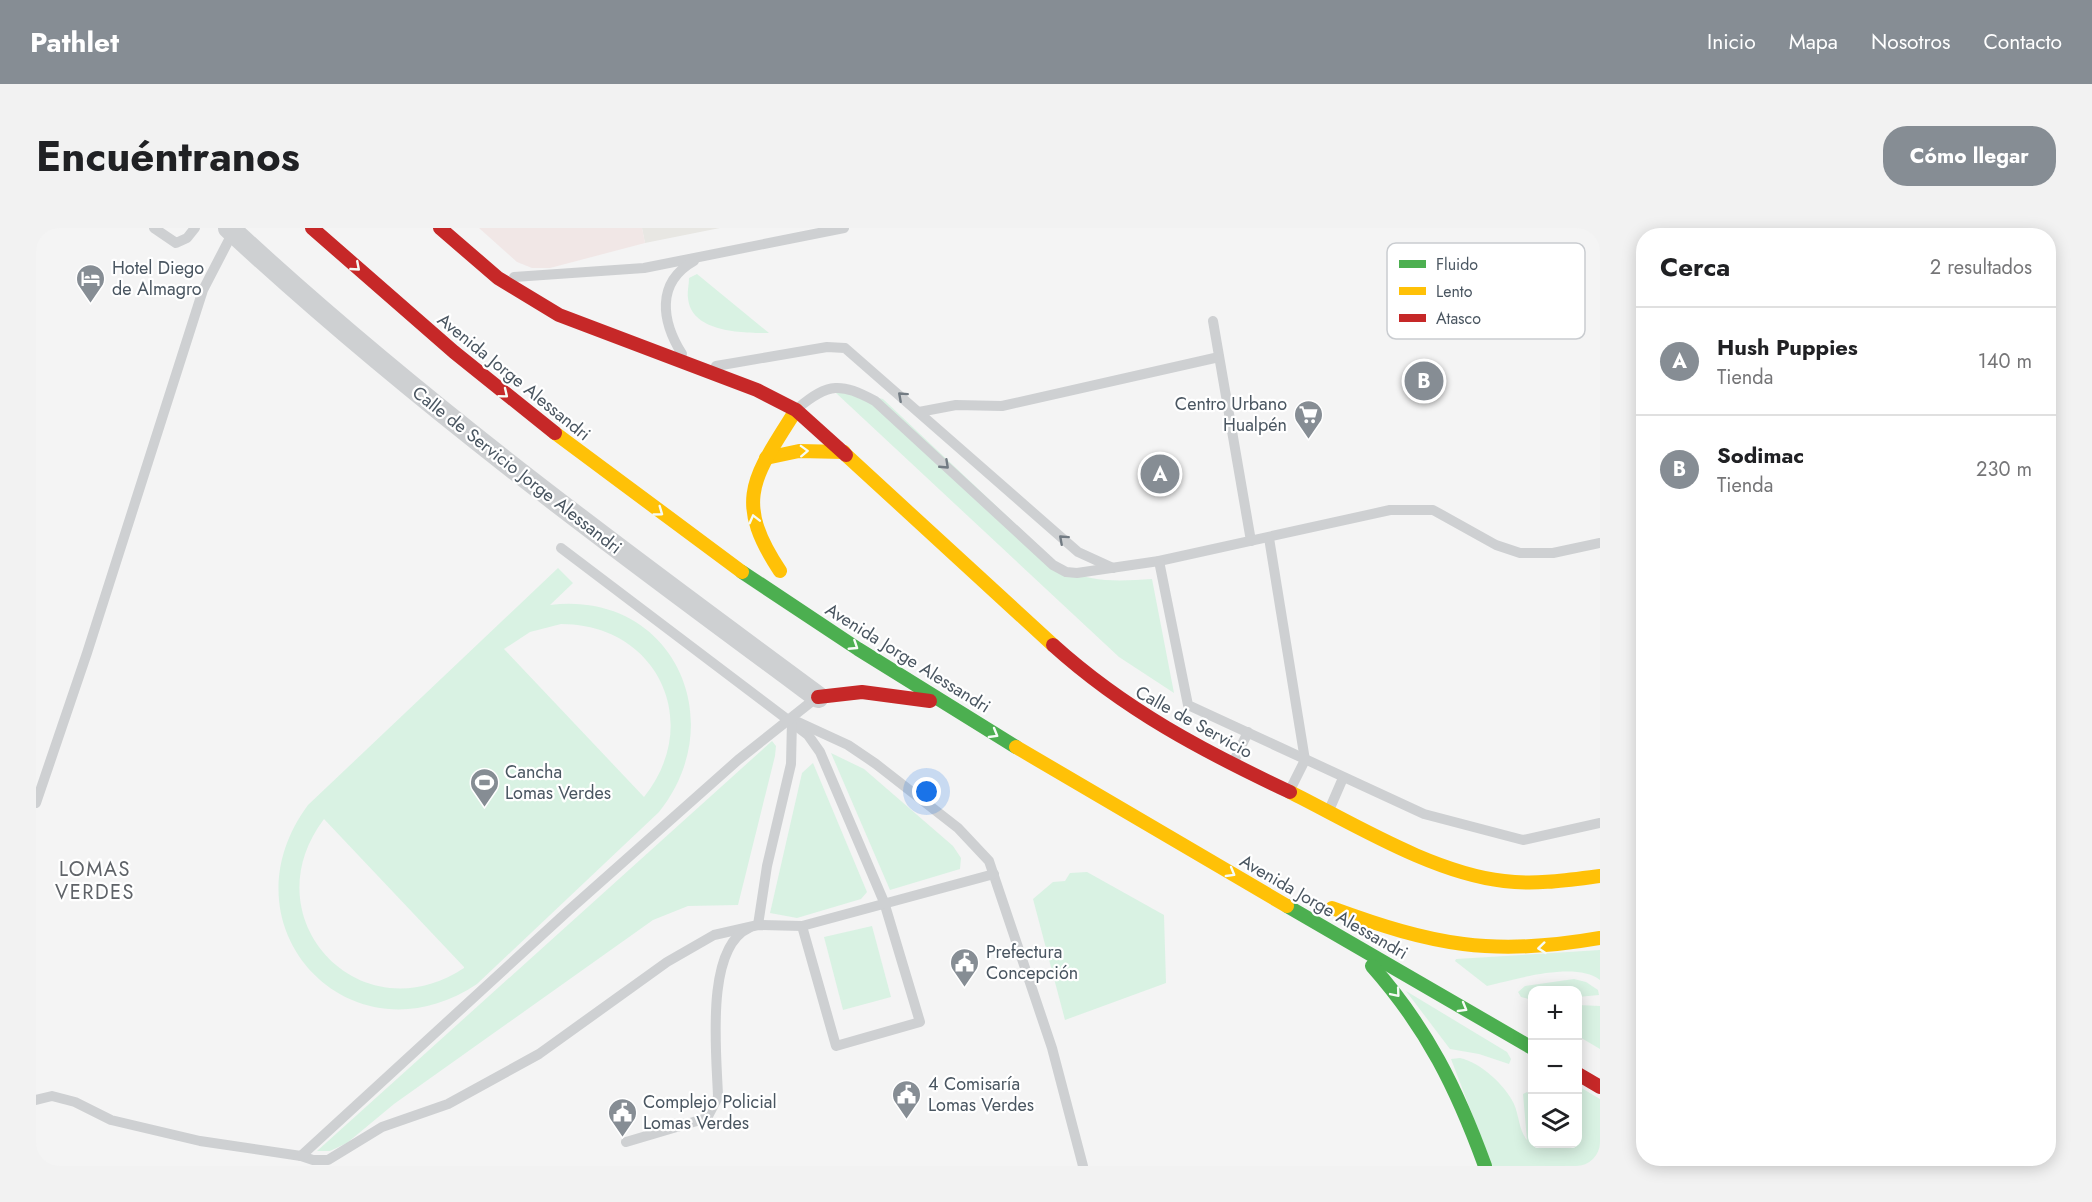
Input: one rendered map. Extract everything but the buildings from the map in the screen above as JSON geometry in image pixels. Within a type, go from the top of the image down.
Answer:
[{"type":"main road","name":"Avenida Jorge Alessandri","points":[[312,228],[445,345],[581,455],[705,546],[827,629],[944,704],[1339,937],[1528,1045]]},
{"type":"main road","points":[[440,228],[498,278],[559,315],[771,396],[796,410],[844,452]]},
{"type":"main road","points":[[753,553],[784,574],[764,548],[752,513],[754,481],[796,410]]},
{"type":"main road","points":[[766,458],[800,451],[844,452]]},
{"type":"main road","name":"Calle de Servicio","points":[[844,452],[1101,688],[1129,707],[1233,765],[1431,861],[1480,876],[1529,883],[1600,876]]},
{"type":"main road","points":[[827,629],[837,654]]},
{"type":"main road","points":[[826,690],[840,694],[881,693],[944,704]]},
{"type":"main road","name":"Avenida Jorge Alessandri","points":[[1392,943],[1327,906],[1394,931],[1463,946],[1521,950],[1600,938]]},
{"type":"main road","points":[[1339,937],[1390,985],[1431,1040],[1454,1082],[1485,1166]]},
{"type":"main road","points":[[1582,1077],[1600,1088]]},
{"type":"street","name":"Calle de Servicio Jorge Alessandri","points":[[231,230],[390,371],[643,568],[826,690]]},
{"type":"lane","points":[[154,228],[176,243],[187,238],[195,228]]},
{"type":"lane","points":[[498,278],[644,268],[844,228]]},
{"type":"lane","points":[[36,802],[87,653],[203,290],[231,230]]},
{"type":"lane","points":[[699,258],[679,273],[666,300],[664,313],[668,327],[694,367],[816,349],[845,348],[920,411],[1078,552],[1113,568]]},
{"type":"lane","points":[[1213,321],[1251,541]]},
{"type":"lane","points":[[920,411],[956,405],[1002,406],[1219,357]]},
{"type":"lane","points":[[796,410],[818,392],[836,387],[850,388],[875,401],[1053,565],[1066,572],[1077,573],[1159,561],[1407,508],[1433,510],[1496,545],[1520,553],[1553,553],[1600,543]]},
{"type":"lane","points":[[1269,538],[1305,760],[1289,793]]},
{"type":"lane","points":[[561,548],[769,706],[792,720],[848,745],[876,764],[958,828],[989,861],[1052,1048],[1083,1166]]},
{"type":"lane","points":[[1159,561],[1188,705],[1424,814],[1523,840],[1600,823]]},
{"type":"lane","points":[[301,1156],[729,768],[792,720],[804,705],[826,690]]},
{"type":"lane","points":[[792,720],[808,735],[820,752],[884,902],[920,1022],[836,1046],[802,926]]},
{"type":"lane","points":[[758,925],[767,866],[791,764],[792,720]]},
{"type":"lane","points":[[1233,765],[1248,732]]},
{"type":"lane","points":[[1328,812],[1343,778]]},
{"type":"lane","points":[[36,1100],[52,1096],[75,1102],[111,1120],[200,1142],[301,1156],[313,1160],[328,1160],[398,1119],[448,1104],[539,1054],[667,962],[714,934],[758,925],[802,926],[994,874]]},
{"type":"lane","points":[[626,1142],[707,1118],[714,1110],[718,1097],[715,1012],[722,969],[732,944],[744,931],[758,925]]},
{"type":"shaded area","points":[[479,228],[642,228],[645,243],[550,268],[532,268],[517,262]]},
{"type":"shaded area","points":[[642,228],[720,228],[645,243]]},
{"type":"green space","points":[[697,274],[769,333],[720,329],[698,318],[691,310],[688,296],[689,278]]},
{"type":"green space","points":[[858,392],[883,399],[1063,569],[1096,579],[1152,579],[1174,693],[1119,657],[836,393]]},
{"type":"green space","name":"Cancha Lomas Verdes","points":[[558,568],[573,583],[550,605],[592,606],[628,618],[657,639],[678,668],[689,702],[690,738],[681,776],[659,812],[477,984],[430,1005],[385,1009],[344,996],[312,972],[289,937],[279,896],[284,851],[308,805]],"holes":[[[561,624],[595,628],[623,640],[645,659],[661,682],[669,709],[670,738],[662,768],[644,797],[504,649],[530,632]],[[324,819],[464,967],[464,968],[425,985],[388,988],[354,977],[327,956],[308,928],[300,894],[304,857]]]},
{"type":"green space","points":[[772,741],[776,746],[775,756],[738,905],[688,906],[653,920],[394,1104],[347,1143],[330,1151],[317,1151]]},
{"type":"green space","points":[[831,753],[864,769],[953,846],[961,858],[960,869],[890,890]]},
{"type":"green space","points":[[813,763],[867,892],[861,899],[797,918],[770,913],[802,773]]},
{"type":"green space","points":[[1087,872],[1164,915],[1166,983],[1065,1020],[1033,899],[1053,882],[1065,881],[1070,873]]},
{"type":"green space","points":[[872,926],[891,997],[843,1010],[824,937]]},
{"type":"green space","points":[[1600,950],[1600,980],[1576,972],[1561,972],[1529,976],[1487,986],[1455,961],[1456,959]]},
{"type":"green space","points":[[1574,979],[1586,982],[1598,990],[1599,995],[1582,997],[1582,986],[1528,986],[1528,999],[1521,997],[1518,992],[1525,986]]},
{"type":"green space","points":[[1406,991],[1507,1052],[1511,1059],[1509,1064],[1479,1054],[1450,1049]]},
{"type":"green space","points":[[1582,1005],[1600,1006],[1600,1049],[1582,1038]]},
{"type":"green space","points":[[1451,1059],[1468,1060],[1492,1076],[1514,1104],[1522,1132],[1527,1140],[1523,1094],[1528,1093],[1528,1148],[1582,1148],[1582,1088],[1600,1099],[1600,1166],[1492,1166]]},
{"type":"traffic: fast","points":[[742,572],[858,649],[1016,747]]},
{"type":"traffic: fast","points":[[1287,906],[1528,1046]]},
{"type":"traffic: fast","points":[[1372,966],[1409,1013],[1439,1060],[1485,1166]]},
{"type":"traffic: slow","points":[[780,571],[756,525],[753,506],[760,471],[796,410]]},
{"type":"traffic: slow","points":[[555,433],[742,572]]},
{"type":"traffic: slow","points":[[766,458],[799,451],[844,452]]},
{"type":"traffic: slow","points":[[846,455],[1053,645]]},
{"type":"traffic: slow","points":[[1016,747],[1287,906]]},
{"type":"traffic: slow","points":[[1290,792],[1394,846],[1477,876],[1504,881],[1528,882],[1552,882],[1600,876]]},
{"type":"traffic: slow","points":[[1332,908],[1401,931],[1463,944],[1527,947],[1600,938]]},
{"type":"traffic: jam","points":[[312,228],[454,352],[555,433]]},
{"type":"traffic: jam","points":[[440,228],[498,278],[559,315],[757,390],[796,410],[846,455]]},
{"type":"traffic: jam","points":[[1053,645],[1108,690],[1166,728],[1226,761],[1290,792]]},
{"type":"traffic: jam","points":[[818,697],[862,692],[930,701]]},
{"type":"traffic: jam","points":[[1582,1076],[1600,1087]]},
{"type":"place","name":"Hotel Diego de Almagro","points":[[91,304]]},
{"type":"place","name":"Sodimac","points":[[1424,381]]},
{"type":"place","name":"Centro Urbano Hualpén","points":[[1308,440]]},
{"type":"place","name":"Hush Puppies","points":[[1160,474]]},
{"type":"place","name":"Cancha Lomas Verdes","points":[[484,808]]},
{"type":"place","name":"Prefectura Concepción","points":[[965,988]]},
{"type":"place","name":"4 Comisaría Lomas Verdes","points":[[907,1120]]},
{"type":"place","name":"Complejo Policial Lomas Verdes","points":[[622,1138]]},
{"type":"district","name":"LOMAS VERDES","points":[[95,880]]}]
